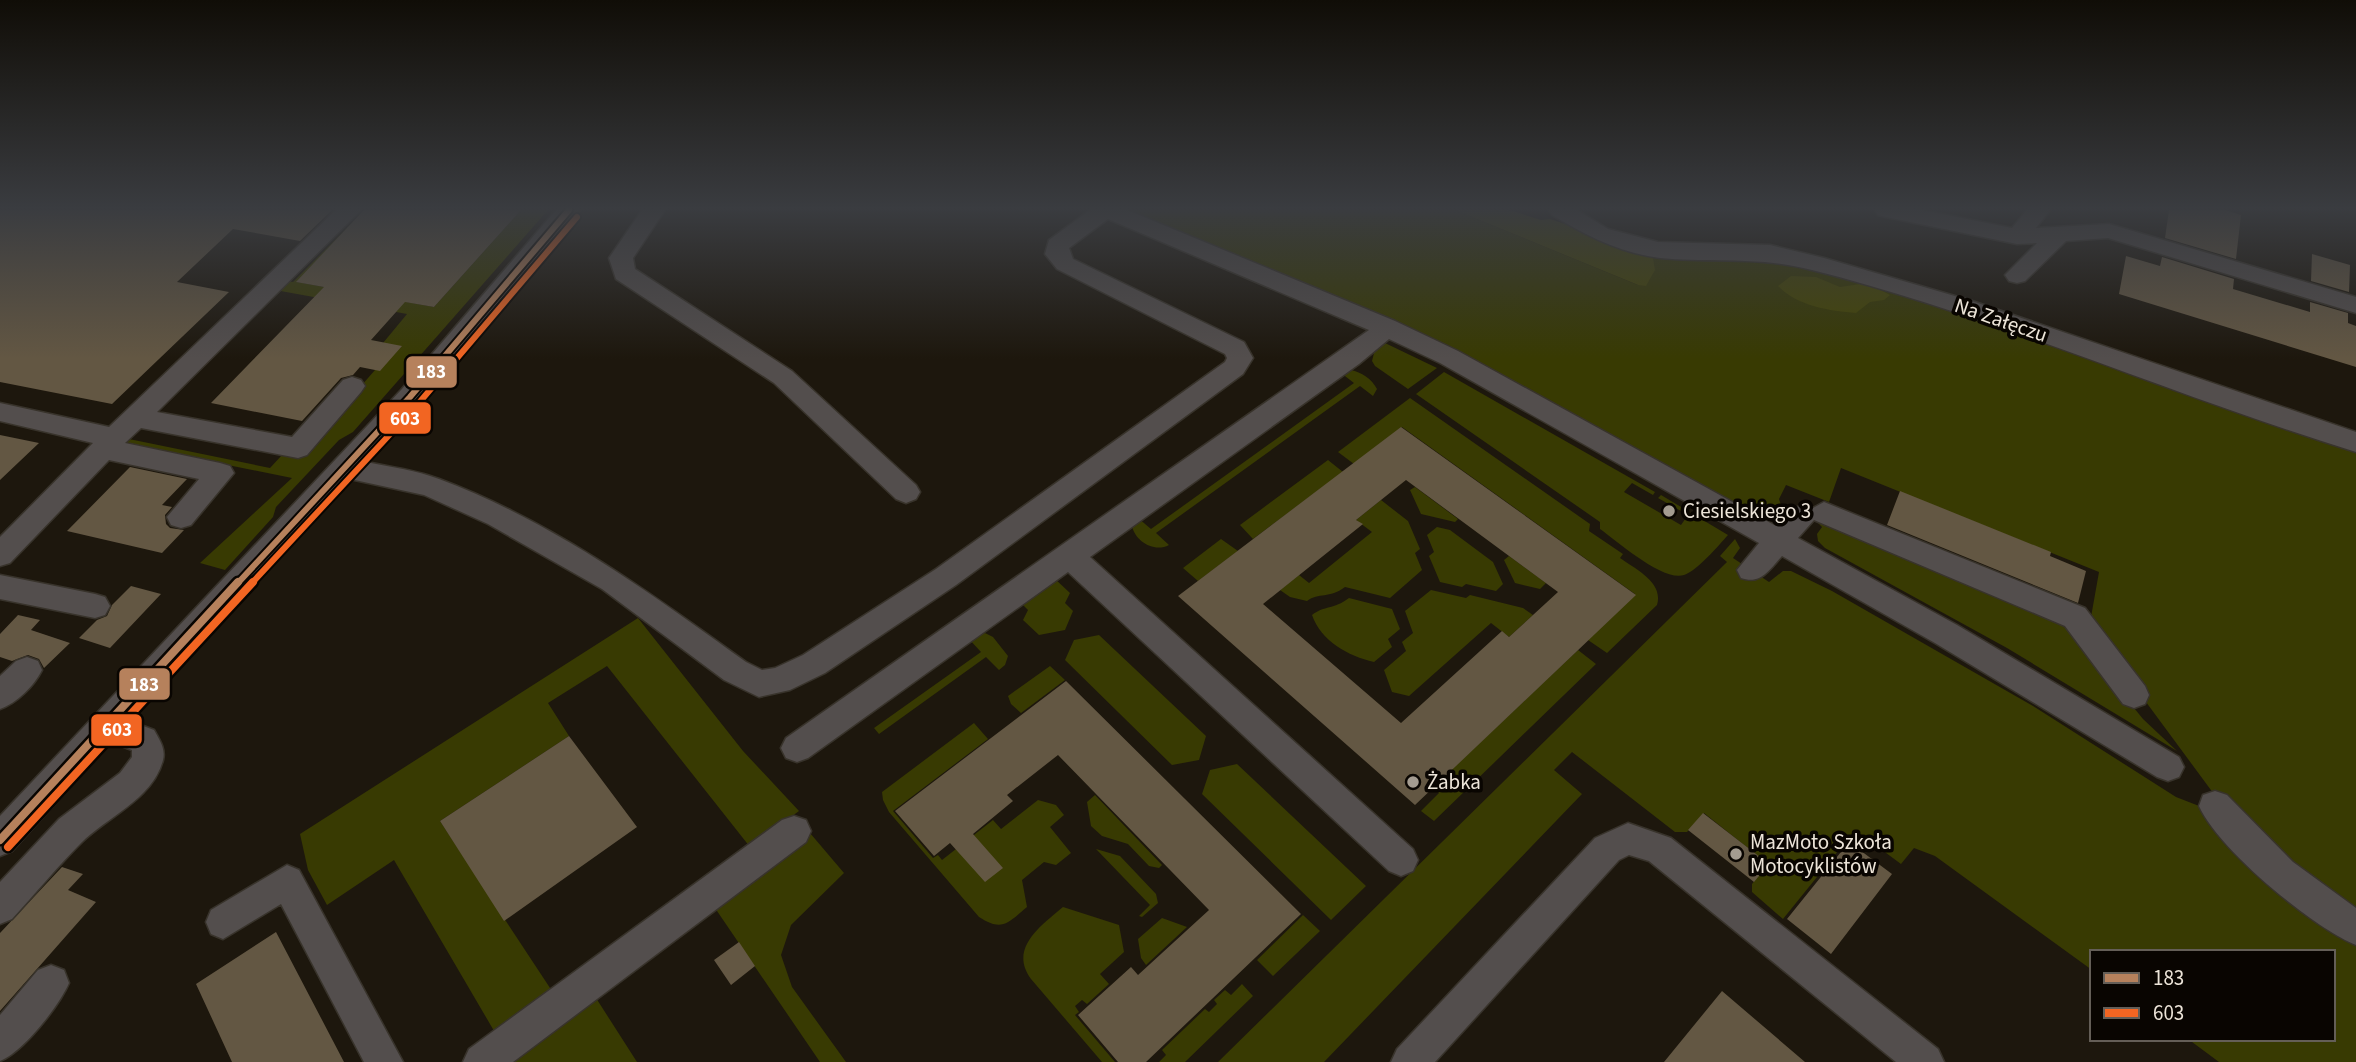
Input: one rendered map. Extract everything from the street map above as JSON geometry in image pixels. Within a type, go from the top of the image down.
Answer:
[{"type":"street","points":[[0,555],[109,443],[299,260]]},
{"type":"street","points":[[0,840],[436,367],[527,260]]},
{"type":"street","points":[[621,260],[624,273],[783,377],[906,492]]},
{"type":"street","points":[[344,468],[429,486],[498,516],[612,581],[735,671],[760,684],[779,681],[814,664],[946,577],[1234,368],[1240,358],[1235,348],[1065,264],[1061,260]]},
{"type":"street","points":[[1224,260],[1385,327],[1480,373],[1777,542],[1968,646],[2168,767]]},
{"type":"street","name":"Na Załęczu","points":[[1800,260],[1963,307],[2356,442]]},
{"type":"street","points":[[2017,275],[2033,260]]},
{"type":"street","points":[[2215,260],[2246,282],[2330,287],[2356,305]]},
{"type":"street","points":[[797,748],[1350,358],[1385,327]]},
{"type":"street","points":[[136,417],[298,448],[352,386]]},
{"type":"street","points":[[0,412],[220,473],[181,517]]},
{"type":"street","points":[[1751,570],[1777,542],[1814,514],[2075,617],[2134,695]]},
{"type":"street","points":[[1070,556],[1401,860]]},
{"type":"street","points":[[0,587],[95,606]]},
{"type":"street","points":[[0,696],[27,670]]},
{"type":"street","points":[[0,907],[71,830],[131,783],[143,768],[148,759],[148,749],[143,740],[106,726]]},
{"type":"street","points":[[2216,806],[2264,860],[2308,897],[2356,928]]},
{"type":"street","points":[[483,1062],[794,831]]},
{"type":"street","points":[[1410,1062],[1607,849],[1628,839],[1659,849],[1925,1062]]},
{"type":"street","points":[[223,922],[287,881],[384,1062]]},
{"type":"street","points":[[0,1043],[51,983]]},
{"type":"shaded area","points":[[315,260],[319,260],[297,282],[434,307],[477,260],[504,260],[353,432],[339,440],[276,507],[273,517],[225,570],[200,563],[292,478],[119,443],[124,438],[270,468],[282,455],[298,458],[375,370],[383,343],[407,314],[275,290],[284,280],[293,282]]},
{"type":"shaded area","points":[[1247,260],[1576,260],[1638,285],[1646,285],[1648,260],[1771,260],[1845,274],[2356,448],[2356,921],[2219,801],[2115,660],[2091,617],[2099,572],[1841,468],[1829,502],[1786,485],[1779,499],[1782,508],[1776,513],[1765,514],[1746,505],[1741,510],[1415,330]]},
{"type":"shaded area","points":[[1576,260],[1653,260],[1655,270],[1646,286]]},
{"type":"shaded area","points":[[1791,276],[1816,277],[1840,287],[1867,283],[1890,295],[1884,300],[1870,302],[1856,313],[1825,309],[1804,303],[1778,286]]},
{"type":"shaded area","points":[[1385,343],[1437,368],[1408,389],[1375,366],[1372,361],[1375,349]]},
{"type":"shaded area","points":[[1351,370],[1372,382],[1377,389],[1373,396],[1360,386],[1156,533],[1169,545],[1157,548],[1141,541],[1137,536],[1132,526],[1138,518],[1151,529],[1354,383],[1341,373]]},
{"type":"shaded area","points":[[1444,372],[1655,492],[1653,495],[1632,483],[1624,492],[1681,525],[1688,515],[1658,498],[1661,495],[1728,535],[1689,573],[1675,576],[1653,567],[1600,529],[1600,522],[1416,394]]},
{"type":"shaded area","points":[[1410,398],[1590,524],[1589,531],[1623,554],[1620,558],[1652,583],[1658,597],[1657,605],[1607,653],[1588,640],[1635,594],[1402,427],[1354,464],[1338,452]]},
{"type":"shaded area","points":[[1328,460],[1343,472],[1253,539],[1240,525]]},
{"type":"shaded area","points":[[1415,487],[1458,519],[1455,522],[1421,514],[1410,490]]},
{"type":"shaded area","points":[[1381,500],[1408,521],[1420,549],[1415,553],[1422,570],[1390,598],[1345,587],[1307,601],[1290,597],[1280,590],[1299,575],[1309,583],[1372,532],[1356,520]]},
{"type":"shaded area","points":[[1821,518],[2065,623],[2143,719],[2177,751],[2007,648],[1825,548],[1818,541],[1817,534],[1822,527],[1818,523]]},
{"type":"shaded area","points":[[1437,527],[1450,530],[1493,562],[1503,584],[1496,591],[1466,584],[1462,587],[1440,582],[1429,556],[1434,552],[1427,535]]},
{"type":"shaded area","points":[[1221,539],[1238,551],[1198,581],[1183,568]]},
{"type":"shaded area","points":[[1735,539],[1740,548],[1733,558],[1769,582],[1783,571],[1791,571],[1832,591],[2033,706],[2176,797],[2212,811],[2356,935],[2356,1062],[2219,1062],[2191,1041],[2335,1041],[2335,950],[2090,950],[2090,969],[1935,856],[1914,848],[1901,864],[1855,830],[1783,919],[1752,892],[1752,884],[1768,864],[1704,813],[1687,832],[1675,832],[1572,752],[1554,770],[1582,794],[1324,1062],[1218,1062],[1727,562],[1720,556]]},
{"type":"shaded area","points":[[1509,556],[1546,583],[1540,589],[1515,583],[1504,560]]},
{"type":"shaded area","points":[[1054,578],[1070,593],[1065,603],[1073,611],[1065,630],[1039,635],[1023,620],[1028,610],[1020,602]]},
{"type":"shaded area","points":[[1431,590],[1466,598],[1470,595],[1523,608],[1533,615],[1509,637],[1491,623],[1409,696],[1392,692],[1384,670],[1406,651],[1402,642],[1413,633],[1405,611]]},
{"type":"shaded area","points":[[1349,598],[1392,609],[1400,629],[1388,639],[1392,647],[1374,662],[1355,656],[1329,640],[1312,615]]},
{"type":"shaded area","points":[[638,618],[743,751],[799,811],[750,847],[607,666],[548,703],[569,736],[440,821],[554,994],[497,1036],[394,860],[327,905],[308,870],[300,834]]},
{"type":"shaded area","points":[[985,633],[993,637],[1008,656],[1005,665],[999,670],[986,657],[879,734],[874,728],[981,652],[968,638]]},
{"type":"shaded area","points":[[1099,635],[1206,736],[1199,760],[1172,765],[1065,660],[1074,640]]},
{"type":"shaded area","points":[[1578,650],[1596,664],[1434,821],[1421,811],[1439,793],[1433,787]]},
{"type":"shaded area","points":[[1050,666],[1065,680],[1021,713],[1011,704],[1008,696]]},
{"type":"shaded area","points":[[974,723],[988,739],[893,811],[933,858],[938,855],[942,860],[993,820],[1001,829],[1038,800],[1056,805],[1064,815],[1050,827],[1071,853],[1056,865],[1044,862],[1022,880],[1027,907],[1010,921],[999,925],[979,917],[889,812],[882,792]]},
{"type":"shaded area","points":[[1237,764],[1366,886],[1331,920],[1202,794],[1210,770]]},
{"type":"shaded area","points":[[1095,795],[1162,865],[1159,868],[1149,866],[1128,844],[1102,836],[1091,826],[1087,802]]},
{"type":"shaded area","points":[[810,833],[844,873],[791,925],[781,955],[792,987],[846,1062],[820,1062],[717,911],[716,903]]},
{"type":"shaded area","points":[[1096,849],[1120,856],[1156,894],[1158,903],[1142,917],[1139,916],[1150,905]]},
{"type":"shaded area","points":[[1063,907],[1119,925],[1124,952],[1100,974],[1109,984],[1087,1004],[1082,1000],[1075,1006],[1079,1012],[1075,1015],[1115,1062],[1102,1062],[1031,979],[1025,968],[1023,957],[1030,938]]},
{"type":"shaded area","points":[[1303,915],[1320,931],[1273,976],[1257,960]]},
{"type":"shaded area","points":[[1162,918],[1187,927],[1146,965],[1141,958],[1138,939]]},
{"type":"shaded area","points":[[1242,984],[1253,996],[1185,1062],[1159,1062],[1166,1055],[1162,1050],[1205,1009],[1209,1012],[1217,1004],[1214,1000],[1225,990],[1231,995]]},
{"type":"shaded area","points":[[596,998],[637,1062],[515,1062],[515,1061]]},
{"type":"building","points":[[0,260],[201,260],[177,282],[229,292],[112,404],[0,382]]},
{"type":"building","points":[[317,260],[477,260],[434,307],[405,302],[371,340],[402,346],[380,371],[360,367],[353,375],[341,378],[302,421],[211,403],[324,287],[296,282]]},
{"type":"building","points":[[2125,260],[2138,260],[2160,266],[2161,260],[2170,260],[2234,279],[2233,289],[2310,312],[2310,302],[2348,313],[2348,323],[2356,326],[2356,367],[2119,294]]},
{"type":"building","points":[[2312,260],[2331,260],[2350,265],[2349,292],[2311,281]]},
{"type":"building","points":[[1401,427],[1636,595],[1415,805],[1178,596]],"holes":[[[1406,480],[1558,592],[1509,637],[1502,631],[1401,723],[1263,604],[1363,524],[1356,520]]]},
{"type":"building","points":[[0,435],[39,443],[0,480]]},
{"type":"building","points":[[130,467],[187,479],[162,505],[172,507],[165,515],[166,524],[170,528],[184,530],[162,553],[67,531]]},
{"type":"building","points":[[1900,491],[2051,552],[2050,556],[2086,571],[2078,603],[1887,525]]},
{"type":"building","points":[[131,586],[161,594],[110,648],[79,638],[97,620],[107,616],[112,605]]},
{"type":"building","points":[[18,615],[40,620],[31,630],[70,643],[44,668],[39,659],[28,655],[12,661],[0,657],[0,634]]},
{"type":"building","points":[[1066,681],[1301,914],[1146,1062],[1118,1062],[1078,1015],[1131,967],[1138,975],[1209,910],[1058,755],[1007,795],[1013,801],[973,834],[1003,868],[985,882],[950,843],[934,856],[895,811]]},
{"type":"building","points":[[569,736],[637,827],[504,921],[440,821]]},
{"type":"building","name":"MazMoto Szkoła Motocyklistów","points":[[1703,813],[1769,864],[1754,882],[1688,830]]},
{"type":"building","points":[[1849,842],[1892,874],[1831,954],[1787,919]]},
{"type":"building","points":[[62,867],[83,874],[68,890],[96,902],[0,1011],[0,933]]},
{"type":"building","points":[[276,932],[344,1062],[232,1062],[196,984]]},
{"type":"building","points":[[739,942],[755,966],[731,985],[714,960]]},
{"type":"building","points":[[1722,991],[1805,1062],[1664,1062]]},
{"type":"transit line","name":"183","points":[[0,840],[410,397],[527,260]]},
{"type":"transit line","name":"603","points":[[8,847],[418,404],[541,260]]},
{"type":"place","name":"Ciesielskiego 3","points":[[1669,511]]},
{"type":"place","name":"Żabka","points":[[1413,782]]},
{"type":"place","name":"MazMoto Szkoła Motocyklistów","points":[[1736,854]]}]
